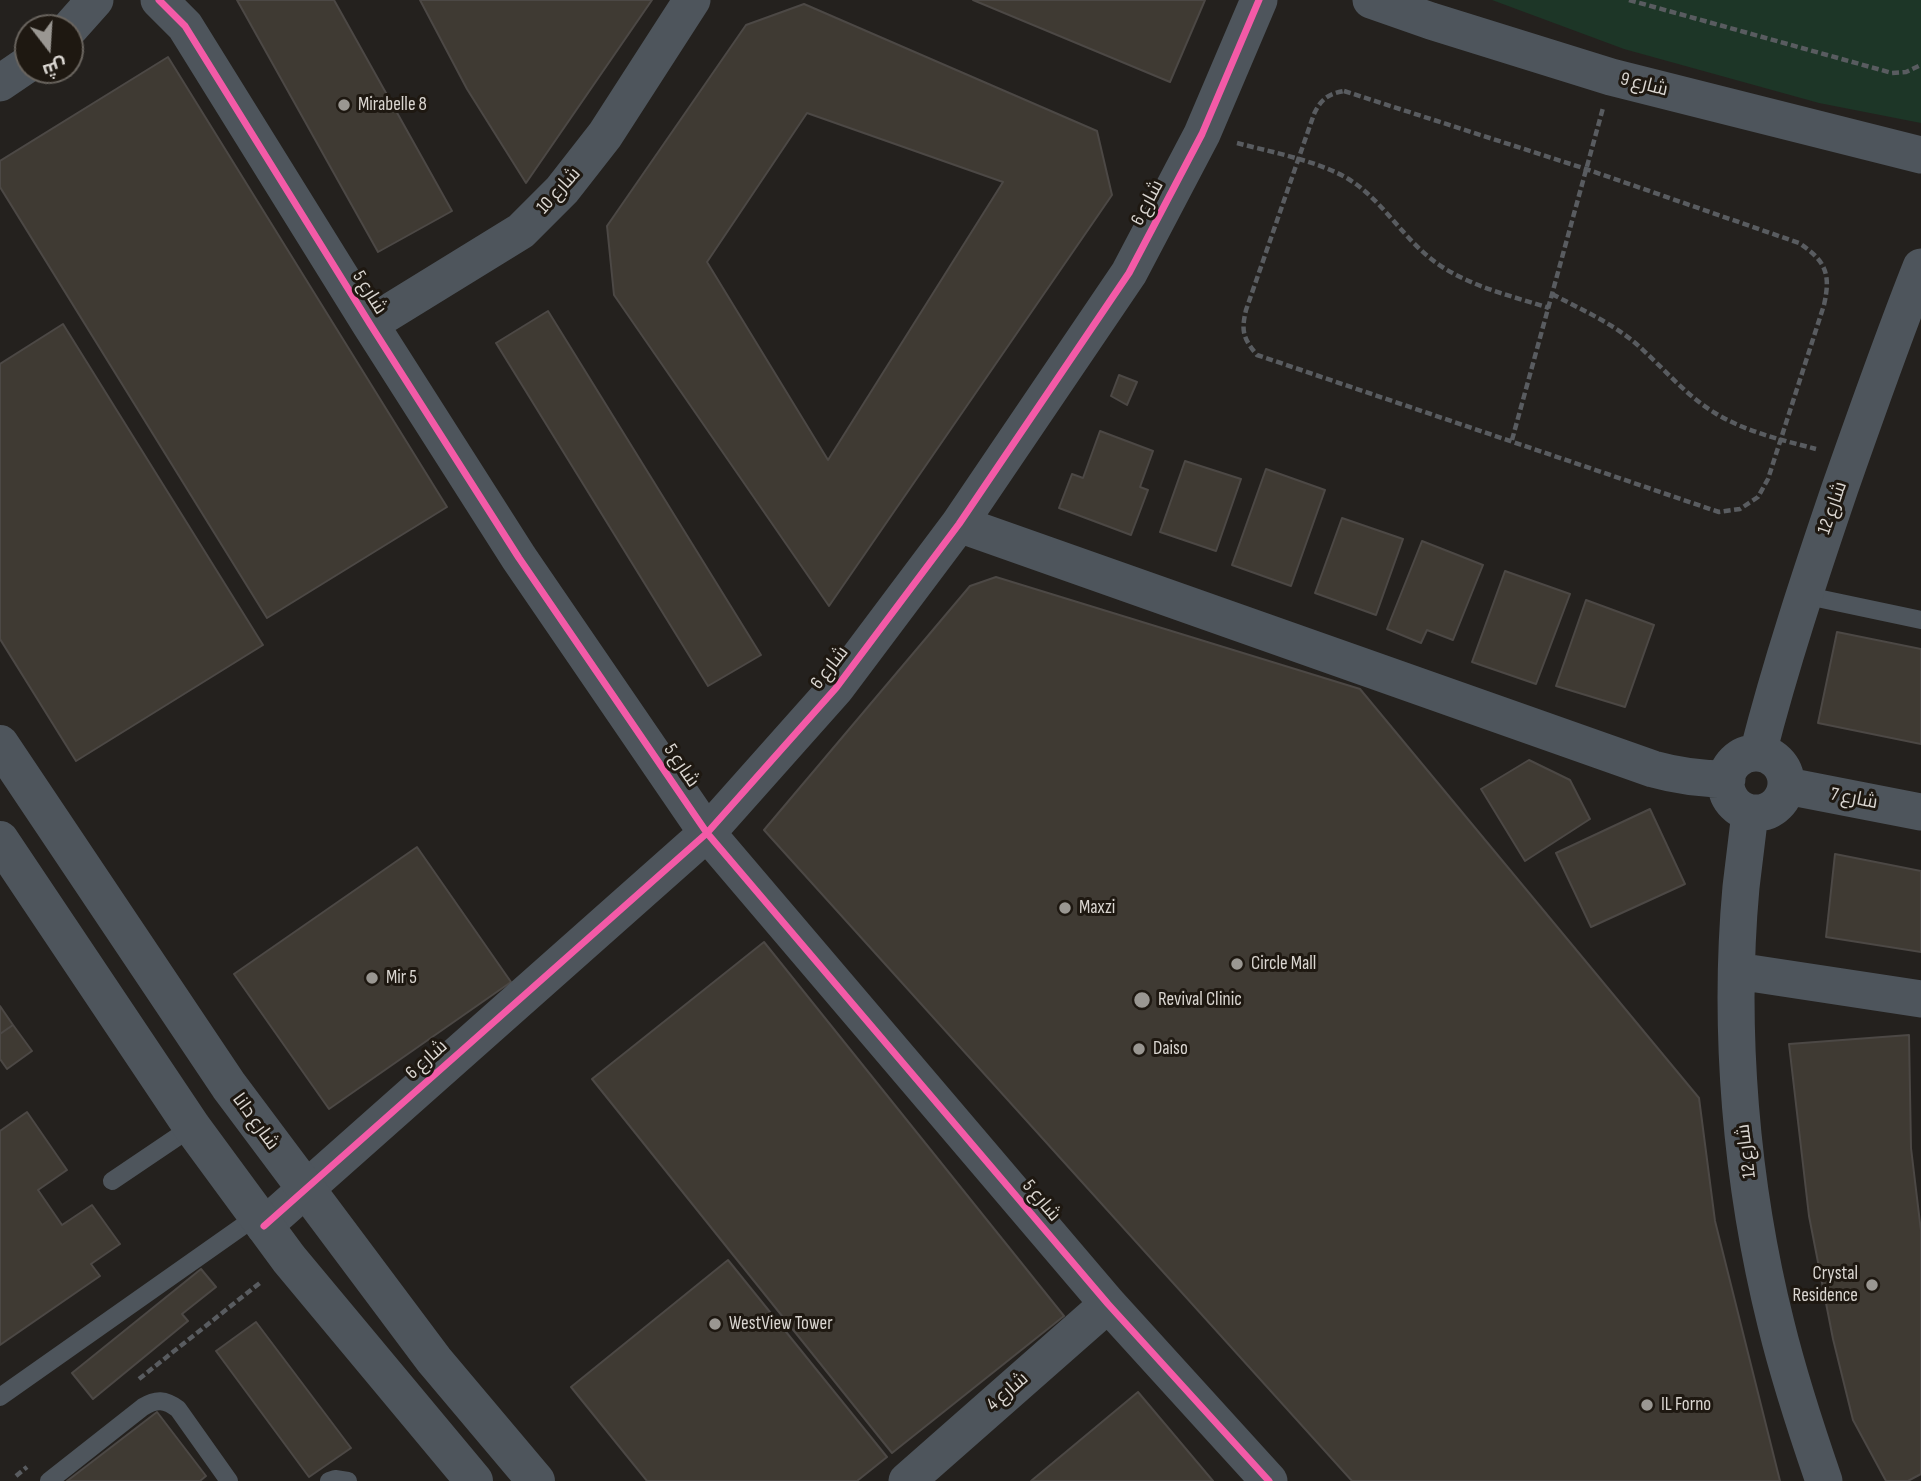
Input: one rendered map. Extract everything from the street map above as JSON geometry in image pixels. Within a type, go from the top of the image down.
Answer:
[{"type":"street","points":[[82,14],[95,0]]},
{"type":"street","name":"شارع 5","points":[[159,0],[185,26],[519,558],[707,832],[1108,1304],[1269,1481]]},
{"type":"street","name":"شارع 10","points":[[370,324],[521,231],[562,190],[605,135],[692,0]]},
{"type":"street","name":"شارع 6","points":[[261,1221],[305,1189],[707,832],[836,688],[959,524],[1129,273],[1202,134],[1259,0]]},
{"type":"street","name":"شارع 9","points":[[1371,0],[1611,77],[1921,155]]},
{"type":"street","name":"شارع 12","points":[[1758,753],[1803,595],[1891,342],[1921,267]]},
{"type":"street","points":[[959,524],[1653,769],[1701,779],[1727,779]]},
{"type":"street","name":"شارع دانا","points":[[0,744],[229,1086],[435,1360],[536,1481]]},
{"type":"street","points":[[1758,753],[1779,763],[1787,786],[1783,798],[1774,807],[1762,813],[1750,813],[1736,806],[1728,794],[1727,779],[1732,765],[1743,756],[1758,753]]},
{"type":"street","name":"شارع 7","points":[[1787,786],[1921,812]]},
{"type":"street","name":"شارع 12","points":[[1750,813],[1741,888],[1737,971],[1739,1072],[1745,1148],[1758,1236],[1776,1323],[1799,1409],[1824,1481]]},
{"type":"street","points":[[0,840],[192,1127],[289,1259],[474,1481]]},
{"type":"street","points":[[1737,971],[1921,999]]},
{"type":"street","name":"شارع 4","points":[[907,1481],[1108,1304]]},
{"type":"lane","points":[[1803,595],[1921,620]]},
{"type":"lane","points":[[112,1181],[192,1127]]},
{"type":"lane","points":[[0,1398],[261,1221]]},
{"type":"lane","points":[[49,1481],[143,1407],[151,1402],[161,1401],[178,1409],[229,1481]]},
{"type":"lane","points":[[329,1481],[348,1481]]},
{"type":"path","points":[[1629,0],[1892,73],[1906,72],[1921,65]]},
{"type":"path","points":[[1512,440],[1611,77]]},
{"type":"path","points":[[1344,91],[1586,169],[1799,243],[1815,253],[1825,269],[1828,287],[1824,305],[1782,440],[1768,479],[1758,497],[1740,509],[1719,512],[1272,361],[1257,355],[1247,342],[1242,326],[1246,310],[1320,102],[1331,93],[1344,91]]},
{"type":"path","points":[[1202,134],[1298,159],[1342,176],[1363,188],[1432,260],[1454,274],[1478,284],[1549,308]]},
{"type":"path","points":[[1552,295],[1620,331],[1643,349],[1688,394],[1716,414],[1748,429],[1851,458]]},
{"type":"path","points":[[136,1381],[289,1259]]},
{"type":"path","points":[[16,1476],[37,1459]]},
{"type":"green space","points":[[1492,0],[1921,0],[1921,123],[1819,103],[1624,49]]},
{"type":"building","name":"Mirabelle 8","points":[[237,0],[334,0],[452,211],[378,252]]},
{"type":"building","points":[[420,0],[652,0],[526,183],[467,89]]},
{"type":"building","points":[[973,0],[1205,0],[1170,82]]},
{"type":"building","points":[[804,4],[1097,131],[1112,195],[829,606],[614,295],[607,226],[746,25]],"holes":[[[807,113],[1003,182],[828,460],[707,262]]]},
{"type":"building","points":[[168,57],[447,507],[267,618],[0,187],[0,161]]},
{"type":"building","points":[[548,311],[761,655],[708,686],[496,343]]},
{"type":"building","points":[[63,324],[263,645],[76,761],[0,639],[0,364]]},
{"type":"building","points":[[1119,375],[1137,382],[1127,405],[1111,396]]},
{"type":"building","points":[[1100,431],[1153,451],[1140,487],[1148,490],[1131,535],[1059,508],[1072,474],[1083,478]]},
{"type":"building","points":[[1185,461],[1241,479],[1216,551],[1160,532]]},
{"type":"building","points":[[1266,469],[1325,490],[1291,586],[1232,565]]},
{"type":"building","points":[[1342,518],[1403,539],[1376,615],[1315,593]]},
{"type":"building","points":[[1422,541],[1483,565],[1453,640],[1427,630],[1421,643],[1387,629]]},
{"type":"building","points":[[1505,571],[1570,594],[1536,684],[1472,662]]},
{"type":"building","name":"Circle Mall","points":[[996,577],[1360,689],[1699,1098],[1715,1221],[1780,1481],[1352,1481],[764,830],[970,586]]},
{"type":"building","points":[[1586,600],[1654,625],[1625,707],[1556,686]]},
{"type":"building","points":[[1837,632],[1921,649],[1921,744],[1818,723]]},
{"type":"building","points":[[1529,760],[1570,780],[1590,819],[1525,861],[1481,789]]},
{"type":"building","points":[[1650,809],[1685,884],[1591,927],[1556,853]]},
{"type":"building","name":"Mir 5","points":[[417,847],[511,982],[329,1109],[234,974]]},
{"type":"building","points":[[1835,854],[1921,871],[1921,952],[1826,937]]},
{"type":"building","points":[[764,942],[1064,1316],[892,1453],[592,1079]]},
{"type":"building","points":[[0,1006],[13,1025],[0,1034]]},
{"type":"building","points":[[13,1025],[32,1051],[7,1069],[0,1059],[0,1034]]},
{"type":"building","name":"Crystal Residence","points":[[1909,1035],[1911,1148],[1921,1231],[1921,1474],[1908,1481],[1886,1481],[1853,1420],[1833,1339],[1809,1216],[1789,1044]]},
{"type":"building","points":[[27,1112],[67,1170],[38,1190],[62,1225],[92,1205],[120,1244],[91,1264],[100,1276],[0,1345],[0,1131]]},
{"type":"building","name":"WestView Tower","points":[[728,1260],[887,1457],[857,1481],[647,1481],[571,1387]]},
{"type":"building","points":[[201,1269],[216,1287],[182,1314],[188,1321],[93,1399],[72,1373]]},
{"type":"building","points":[[256,1322],[351,1448],[309,1477],[216,1351]]},
{"type":"building","points":[[1138,1392],[1213,1481],[1031,1481]]},
{"type":"building","points":[[157,1412],[206,1476],[200,1481],[67,1481]]},
{"type":"cycle path","points":[[159,0],[185,26],[519,558],[707,833],[1108,1304],[1269,1481]]},
{"type":"cycle path","points":[[264,1226],[707,833],[836,688],[959,524],[1129,273],[1202,134],[1259,0]]},
{"type":"place","name":"Mirabelle 8","points":[[344,105]]},
{"type":"place","name":"Maxzi","points":[[1065,908]]},
{"type":"place","name":"Circle Mall","points":[[1237,964]]},
{"type":"place","name":"Mir 5","points":[[372,978]]},
{"type":"place","name":"Revival Clinic","points":[[1142,1000]]},
{"type":"place","name":"Daiso","points":[[1139,1049]]},
{"type":"place","name":"Crystal Residence","points":[[1872,1285]]},
{"type":"place","name":"WestView Tower","points":[[715,1324]]},
{"type":"place","name":"IL Forno","points":[[1647,1405]]}]
